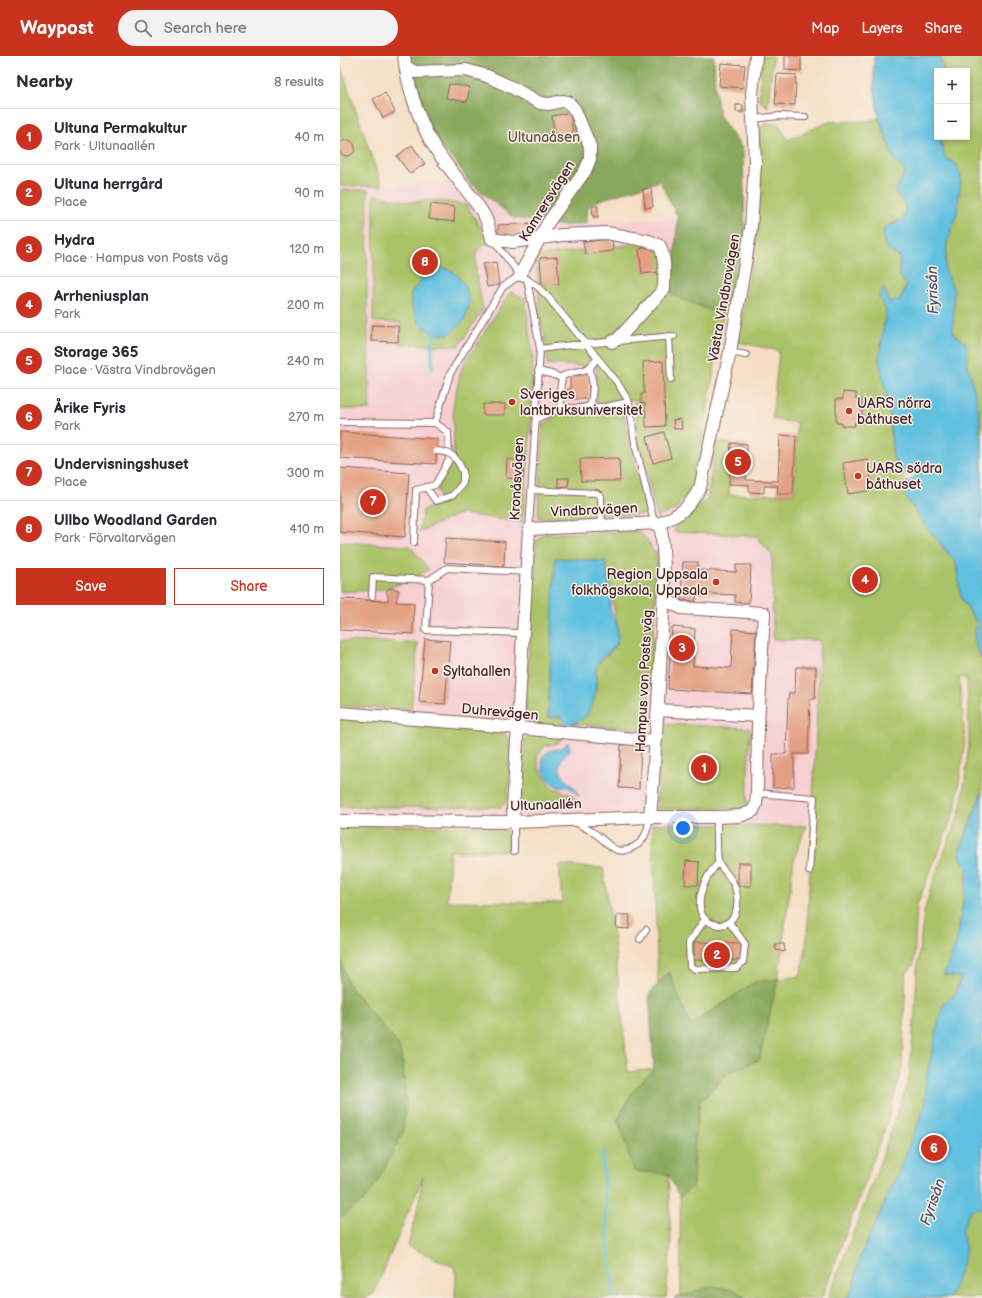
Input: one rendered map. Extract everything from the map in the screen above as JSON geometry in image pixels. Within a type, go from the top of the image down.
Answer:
[{"type":"street","name":"Västra Vindbrovägen","points":[[657,522],[672,518],[684,510],[693,500],[700,488],[730,352],[751,228],[755,163],[752,94],[756,56]]},
{"type":"street","name":"Kamrersvägen","points":[[405,61],[414,72],[466,70],[487,76],[540,103],[549,104],[562,101],[568,102],[575,110],[590,146],[590,159],[585,171],[549,221],[540,238],[524,277]]},
{"type":"street","name":"Kronåsvägen","points":[[405,61],[412,99],[432,143],[449,168],[469,192],[485,217],[492,239]]},
{"type":"street","points":[[492,239],[513,242],[540,238],[607,233],[649,240],[660,246],[664,263],[664,289],[618,339],[612,342]]},
{"type":"street","name":"Vindbrovägen","points":[[529,529],[657,522]]},
{"type":"street","name":"Hampus von Posts väg","points":[[650,817],[664,599],[663,541],[657,522]]},
{"type":"street","name":"Kronåsvägen","points":[[514,822],[513,809],[529,529]]},
{"type":"street","points":[[664,599],[681,608],[764,613],[758,716],[757,793]]},
{"type":"street","points":[[658,710],[758,716]]},
{"type":"street","name":"Duhrevägen","points":[[340,713],[656,741]]},
{"type":"street","name":"Ultunaallén","points":[[340,821],[514,822],[570,819],[740,816],[753,811],[756,804],[757,793]]},
{"type":"lane","points":[[753,119],[779,116],[805,117]]},
{"type":"lane","name":"Kronåsvägen","points":[[492,239],[524,277],[540,349],[529,529]]},
{"type":"lane","points":[[434,423],[450,374],[503,287],[524,277]]},
{"type":"lane","name":"Hampus von Posts väg","points":[[524,277],[537,286],[548,297],[617,382],[629,402],[635,443],[657,522]]},
{"type":"lane","points":[[540,349],[672,336],[671,378]]},
{"type":"lane","points":[[730,352],[746,355]]},
{"type":"lane","points":[[561,406],[560,390],[562,378],[566,373],[584,370],[591,366],[597,358]]},
{"type":"lane","points":[[588,407],[591,404],[593,393],[591,366]]},
{"type":"lane","points":[[538,371],[562,378]]},
{"type":"lane","points":[[561,406],[568,408],[605,407],[629,402]]},
{"type":"lane","points":[[536,419],[556,410],[561,406]]},
{"type":"lane","points":[[340,422],[434,423],[448,432],[449,460],[435,485],[416,490],[414,542]]},
{"type":"lane","points":[[426,487],[436,502],[453,495],[463,483],[463,472],[457,459],[446,451],[436,451]]},
{"type":"lane","points":[[531,490],[596,493],[601,496],[602,525]]},
{"type":"lane","points":[[372,596],[373,578],[429,580],[447,568],[527,572]]},
{"type":"lane","points":[[429,580],[426,630],[523,633]]},
{"type":"lane","points":[[757,793],[814,798],[809,871]]},
{"type":"lane","points":[[570,819],[597,835],[617,850],[623,850],[633,847],[645,836],[650,817]]},
{"type":"lane","points":[[717,817],[719,863],[733,882],[737,896],[735,914],[729,922],[719,925],[713,924],[705,919],[700,908],[700,894],[702,887],[709,874],[719,863]]},
{"type":"lane","points":[[514,822],[514,851]]},
{"type":"lane","points":[[705,919],[689,942],[690,966],[694,969],[736,968],[743,962],[745,944],[729,922]]},
{"type":"lane","points":[[640,939],[646,930]]},
{"type":"shaded area","name":"Sveriges lantbruksuniversitet","points":[[340,65],[382,186],[469,182],[514,218],[565,226],[587,223],[678,218],[671,294],[677,495],[674,532],[756,536],[772,555],[773,640],[820,640],[814,782],[806,826],[340,820]]},
{"type":"green space","name":"Ultunaåsen","points":[[409,56],[714,56],[715,86],[719,115],[743,150],[745,238],[723,316],[671,294],[678,218],[660,181],[600,200],[588,206],[587,223],[565,226],[514,218],[469,182],[456,162],[435,142],[416,92]]},
{"type":"green space","points":[[762,56],[773,56],[768,107],[759,100]]},
{"type":"green space","points":[[913,56],[982,56],[982,517],[937,406]]},
{"type":"green space","points":[[340,65],[382,186],[340,186]]},
{"type":"green space","points":[[879,118],[893,157],[905,172],[897,195],[905,204],[904,219],[884,228],[893,254],[900,257],[899,275],[907,285],[899,302],[886,310],[879,359],[889,407],[893,458],[907,482],[907,485],[956,563],[961,598],[977,623],[974,641],[982,660],[982,792],[959,853],[968,871],[957,941],[944,975],[961,977],[955,994],[943,1004],[982,1011],[982,1298],[828,1298],[876,1174],[909,1078],[917,970],[924,912],[932,884],[959,814],[964,787],[969,741],[967,679],[959,677],[965,740],[955,811],[917,905],[914,964],[906,974],[902,1067],[888,1120],[822,1298],[674,1298],[681,1297],[680,1198],[693,1185],[695,1137],[700,1102],[729,1072],[759,1060],[755,982],[690,1025],[669,972],[658,985],[652,824],[806,826],[794,860],[778,979],[800,976],[807,936],[820,640],[773,640],[772,555],[756,536],[674,532],[675,524],[707,499],[716,442],[731,443],[729,495],[794,494],[797,423],[772,419],[779,351],[738,342],[757,231],[759,132],[765,123],[778,124],[788,140],[828,122],[868,121]]},
{"type":"green space","points":[[340,190],[368,190],[367,304],[370,410],[340,409]]},
{"type":"green space","points":[[374,195],[410,202],[434,200],[467,205],[481,229],[488,242],[476,252],[476,271],[483,309],[459,346],[400,344],[401,323],[373,322]]},
{"type":"green space","points":[[663,241],[671,294],[723,316],[701,448],[693,484],[676,509],[657,517],[638,438],[634,400],[596,402],[597,367],[547,364],[546,343],[540,315],[536,256]]},
{"type":"green space","points":[[510,292],[525,298],[533,358],[529,455],[522,522],[459,514],[419,532],[423,510],[441,504],[437,489],[454,458],[453,405],[462,367]]},
{"type":"green space","points":[[622,408],[647,514],[538,518],[543,425],[561,412]]},
{"type":"green space","points":[[639,531],[649,542],[653,552],[658,552],[647,730],[573,724],[586,716],[596,693],[596,666],[617,645],[617,625],[605,561],[548,717],[562,717],[565,725],[560,727],[531,724],[525,718],[536,541],[544,534]]},
{"type":"green space","points":[[340,542],[410,546],[429,569],[407,582],[380,590],[340,592]]},
{"type":"green space","points":[[340,641],[418,643],[411,710],[340,706]]},
{"type":"green space","points":[[340,719],[502,732],[509,738],[510,741],[507,801],[501,807],[340,807]]},
{"type":"green space","points":[[662,724],[750,728],[747,808],[656,809]]},
{"type":"green space","points":[[532,734],[564,737],[558,743],[545,746],[537,756],[539,768],[551,787],[572,795],[580,805],[521,805],[524,739]]},
{"type":"green space","points":[[340,826],[502,826],[506,831],[508,838],[506,851],[450,851],[447,901],[562,903],[559,865],[603,868],[614,942],[628,1072],[654,1069],[632,1092],[668,1174],[671,1242],[666,1298],[455,1298],[456,1268],[408,1246],[423,1177],[374,1293],[365,1298],[340,1298],[340,1216],[363,1201],[406,1099],[399,1046],[348,984],[340,957]]},
{"type":"green space","points":[[340,957],[348,984],[399,1046],[406,1099],[403,1131],[374,1188],[363,1201],[342,1216],[340,1216]]},
{"type":"green space","points":[[669,972],[690,1025],[755,982],[778,979],[759,1060],[729,1072],[700,1102],[695,1137],[693,1185],[680,1198],[668,1174],[634,1171],[618,1120],[632,1092],[654,1069],[649,994]]},
{"type":"green space","points":[[713,1286],[734,1290],[746,1298],[674,1298]]},
{"type":"water","name":"Fyrisån","points":[[874,56],[940,56],[943,68],[934,68],[934,140],[941,140],[945,158],[956,164],[961,177],[957,213],[947,243],[945,270],[954,290],[953,333],[967,344],[967,362],[977,400],[980,422],[979,434],[982,437],[982,660],[974,641],[977,623],[961,598],[956,563],[929,530],[904,495],[907,482],[893,458],[889,407],[879,359],[886,310],[879,298],[884,287],[890,303],[895,299],[899,302],[907,285],[899,275],[900,257],[891,252],[884,243],[884,228],[904,219],[905,204],[897,195],[896,190],[905,172],[893,157],[879,118],[874,87]]},
{"type":"water","points":[[444,268],[454,272],[464,283],[470,302],[464,321],[449,334],[434,335],[419,323],[411,304],[411,293],[426,274],[434,269]]},
{"type":"water","points":[[555,558],[605,561],[611,596],[610,608],[617,625],[618,636],[617,645],[606,654],[597,665],[595,696],[590,710],[580,720],[565,725],[562,717],[548,717]]},
{"type":"water","points":[[861,579],[869,579],[874,584],[872,595],[869,597],[861,597],[856,592],[856,584]]},
{"type":"water","points":[[568,742],[570,750],[561,760],[560,771],[574,787],[579,796],[567,786],[560,788],[551,782],[544,772],[542,757],[549,751],[563,748]]},
{"type":"water","name":"Fyrisån","points":[[982,792],[982,1208],[970,1210],[962,1231],[966,1251],[955,1285],[949,1298],[847,1298],[854,1286],[859,1260],[901,1166],[925,1106],[926,1078],[943,1004],[955,994],[961,977],[944,975],[957,941],[968,871],[959,853]]},
{"type":"pier","points":[[917,464],[922,469],[905,482],[903,479],[905,478],[903,476]]},
{"type":"building","points":[[785,56],[801,56],[801,71],[785,70]]},
{"type":"building","points":[[721,63],[745,65],[743,88],[719,86]]},
{"type":"building","points":[[777,74],[796,75],[795,105],[775,104]]},
{"type":"building","points":[[449,84],[470,87],[467,102],[446,98]]},
{"type":"building","points":[[385,93],[395,112],[383,118],[373,99]]},
{"type":"building","points":[[736,105],[743,105],[743,112],[736,112]]},
{"type":"building","points":[[570,113],[574,139],[556,142],[552,116]]},
{"type":"building","points":[[347,140],[353,142],[355,148],[353,154],[347,156],[341,154],[339,148],[341,142]]},
{"type":"building","points":[[412,145],[425,164],[410,174],[397,156]]},
{"type":"building","points":[[651,188],[653,207],[645,208],[643,189]]},
{"type":"building","points":[[431,204],[455,207],[454,222],[429,219]]},
{"type":"building","points":[[592,206],[598,206],[598,217],[593,217]]},
{"type":"building","points":[[534,223],[535,235],[499,237],[498,225]]},
{"type":"building","points":[[612,239],[613,251],[585,254],[583,242]]},
{"type":"building","points":[[656,246],[660,272],[642,274],[639,249]]},
{"type":"building","points":[[557,257],[559,284],[542,285],[540,258]]},
{"type":"building","points":[[496,262],[499,285],[487,287],[483,264]]},
{"type":"building","points":[[372,325],[398,326],[398,342],[371,341]]},
{"type":"building","points":[[663,361],[665,426],[646,427],[645,403],[641,403],[641,394],[644,394],[643,362]]},
{"type":"building","points":[[570,375],[589,375],[589,399],[566,399],[566,390],[570,390]]},
{"type":"building","name":"UARS nörra båthuset","points":[[843,392],[856,393],[856,399],[862,399],[862,423],[854,423],[855,426],[842,426],[842,423],[836,423],[836,399],[843,399]]},
{"type":"building","points":[[483,404],[505,404],[505,415],[483,415]]},
{"type":"building","points":[[681,419],[682,429],[674,429],[673,420]]},
{"type":"building","points":[[340,432],[437,439],[436,464],[340,458]]},
{"type":"building","points":[[664,432],[671,458],[653,463],[647,437]]},
{"type":"building","points":[[780,435],[796,436],[793,494],[777,494],[778,486],[764,486],[764,493],[749,492],[749,485],[729,484],[731,443],[747,444],[746,480],[778,481]]},
{"type":"building","points":[[619,458],[620,481],[581,481],[580,459]]},
{"type":"building","points":[[507,459],[524,461],[523,479],[506,478]]},
{"type":"building","name":"UARS södra båthuset","points":[[868,459],[873,490],[848,494],[843,463]]},
{"type":"building","points":[[340,468],[409,473],[405,537],[340,532]]},
{"type":"building","points":[[558,478],[569,478],[568,486],[558,487]]},
{"type":"building","points":[[446,538],[505,542],[504,566],[444,562]]},
{"type":"building","name":"Region Uppsala folkhögskola, Uppsala","points":[[683,562],[698,562],[698,570],[736,572],[736,565],[751,565],[749,603],[735,602],[735,595],[696,593],[696,601],[681,600]]},
{"type":"building","points":[[390,588],[399,590],[396,602],[414,603],[413,634],[340,630],[340,599],[388,601],[386,592]]},
{"type":"building","points":[[672,627],[695,629],[693,666],[731,668],[733,629],[756,631],[752,694],[668,689]]},
{"type":"building","name":"Syltahallen","points":[[425,639],[450,641],[445,704],[419,702]]},
{"type":"building","points":[[796,667],[816,667],[815,699],[810,699],[808,754],[794,754],[794,787],[773,788],[773,754],[786,754],[788,699],[789,693],[795,693]]},
{"type":"building","points":[[625,743],[641,746],[639,789],[619,788],[621,745],[625,745]]},
{"type":"building","points":[[686,861],[699,862],[698,885],[685,885]]},
{"type":"building","points":[[738,863],[751,863],[751,886],[738,886]]},
{"type":"building","points":[[617,915],[630,915],[629,929],[616,928]]},
{"type":"building","points":[[694,942],[741,943],[741,960],[694,960]]},
{"type":"building","points":[[775,944],[784,944],[785,952],[776,950]]},
{"type":"waterway","points":[[432,368],[432,343],[434,335]]},
{"type":"waterway","points":[[602,1151],[614,1298]]},
{"type":"place","name":"Ullbo Woodland Garden","points":[[425,262]]},
{"type":"place","name":"Sveriges lantbruksuniversitet","points":[[512,402]]},
{"type":"place","name":"UARS nörra båthuset","points":[[849,411]]},
{"type":"place","name":"Storage 365","points":[[738,462]]},
{"type":"place","name":"UARS södra båthuset","points":[[858,476]]},
{"type":"place","name":"Undervisningshuset","points":[[373,502]]},
{"type":"place","name":"Arrheniusplan","points":[[865,580]]},
{"type":"place","name":"Region Uppsala folkhögskola, Uppsala","points":[[716,582]]},
{"type":"place","name":"Hydra","points":[[682,648]]},
{"type":"place","name":"Syltahallen","points":[[435,671]]},
{"type":"place","name":"Ultuna Permakultur","points":[[704,768]]},
{"type":"place","name":"Ultuna herrgård","points":[[717,955]]},
{"type":"place","name":"Årike Fyris","points":[[934,1148]]}]
